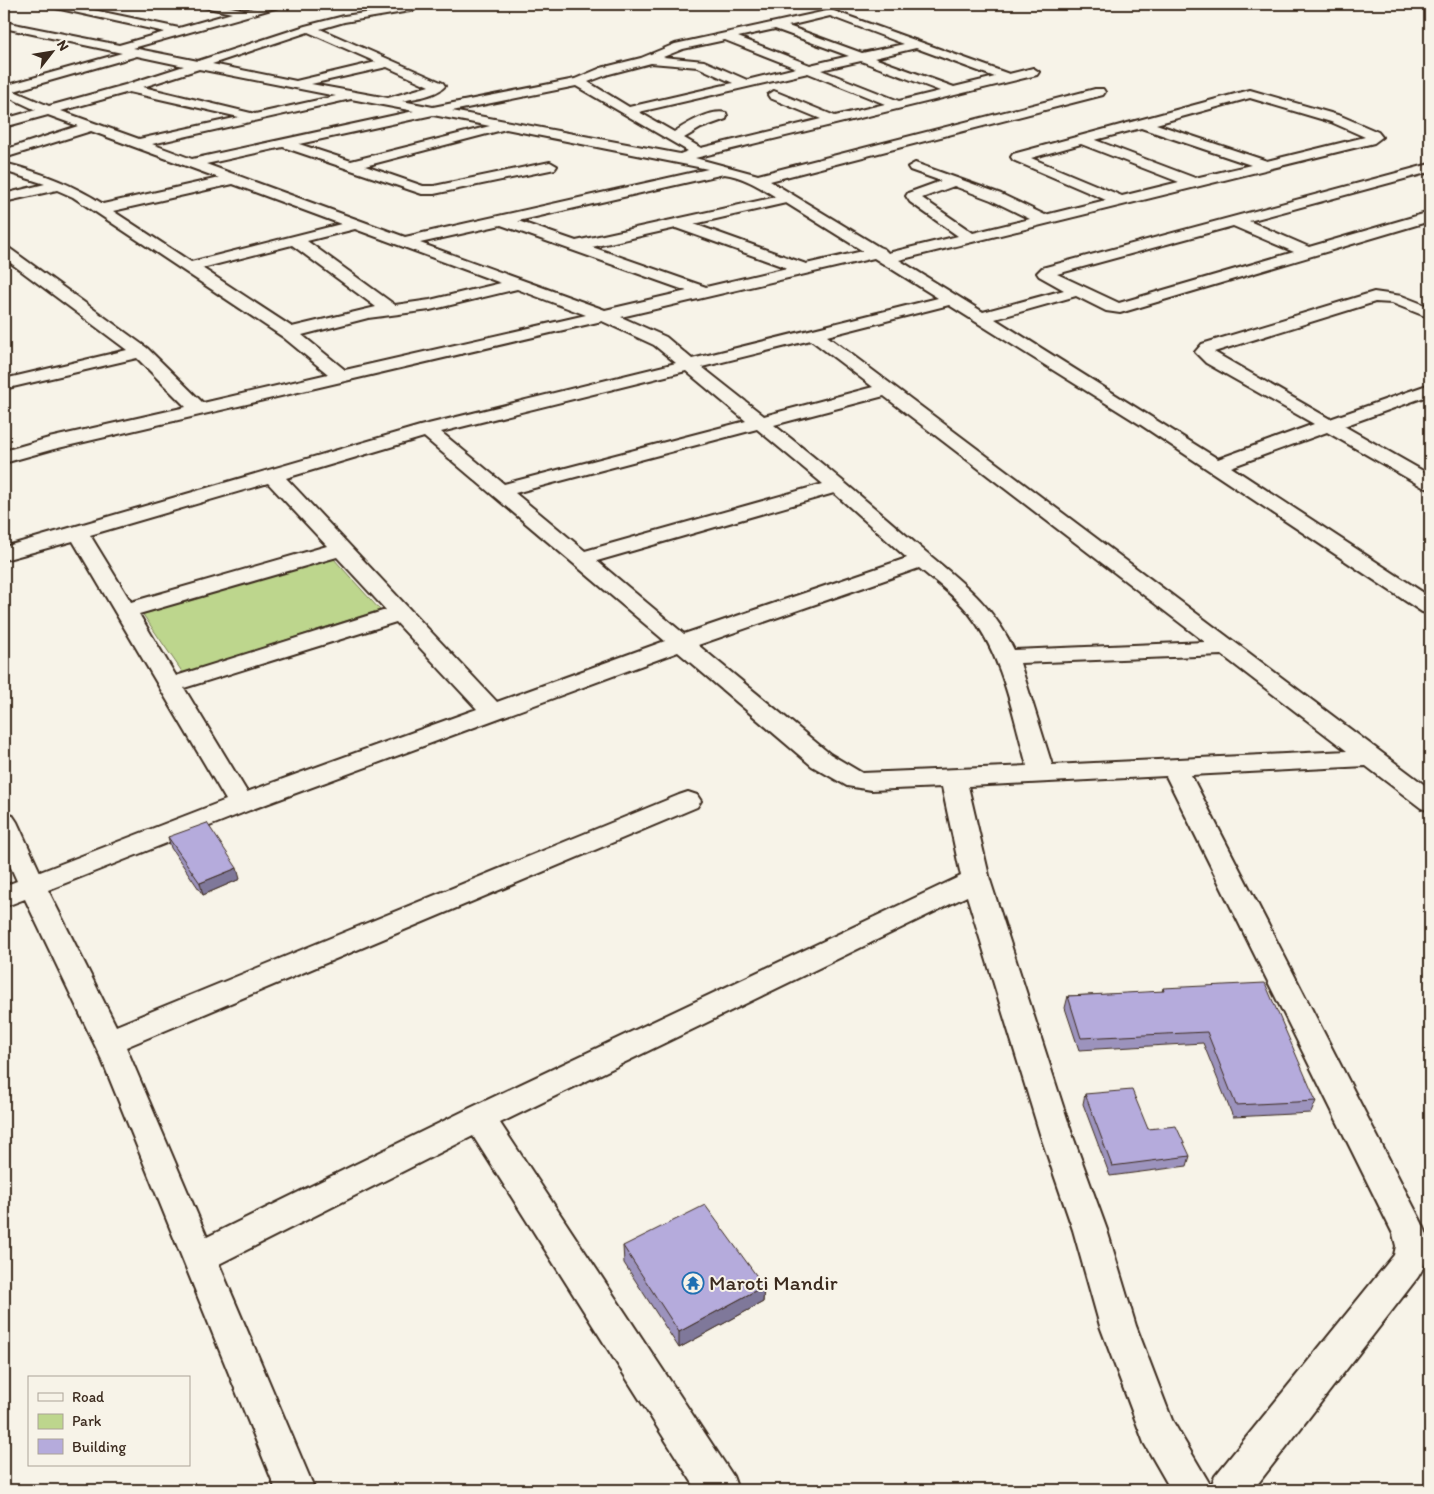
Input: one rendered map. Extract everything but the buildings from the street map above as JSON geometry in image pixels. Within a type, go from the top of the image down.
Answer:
[{"type":"street","points":[[51,4],[120,18],[178,35]]},
{"type":"street","points":[[203,4],[246,13]]},
{"type":"street","points":[[119,49],[178,35],[278,4]]},
{"type":"street","points":[[1426,4],[1430,5]]},
{"type":"street","points":[[4,123],[129,88],[310,28],[344,19],[410,8]]},
{"type":"street","points":[[192,163],[432,111],[578,82],[604,71],[650,59],[679,46],[827,14],[837,14],[1008,78]]},
{"type":"street","points":[[59,36],[120,18]]},
{"type":"street","points":[[4,24],[292,84],[679,158],[756,180],[789,198],[982,317],[1216,466],[1430,607]]},
{"type":"street","points":[[776,25],[952,92]]},
{"type":"street","points":[[310,28],[438,86],[433,90],[386,102]]},
{"type":"street","points":[[726,36],[898,105]]},
{"type":"street","points":[[627,111],[918,44]]},
{"type":"street","points":[[216,47],[236,52]]},
{"type":"street","points":[[4,91],[136,52]]},
{"type":"street","points":[[650,59],[700,64],[746,84]]},
{"type":"street","points":[[292,84],[390,63]]},
{"type":"street","points":[[679,158],[1033,72]]},
{"type":"street","points":[[578,82],[700,153]]},
{"type":"street","points":[[129,88],[257,118]]},
{"type":"street","points":[[4,91],[47,110],[357,224],[653,337],[838,486],[965,595],[978,609],[1007,658],[1042,774]]},
{"type":"street","points":[[756,180],[1099,92]]},
{"type":"street","points":[[4,457],[49,444],[804,269],[970,238],[1044,220],[1194,183],[1375,138],[1373,135],[1349,123],[1250,94],[1018,157],[1121,201]]},
{"type":"street","points":[[774,95],[833,120]]},
{"type":"street","points":[[140,143],[355,96]]},
{"type":"street","points":[[675,138],[698,123],[721,116]]},
{"type":"street","points":[[1141,123],[1266,165]]},
{"type":"street","points":[[4,154],[92,126]]},
{"type":"street","points":[[350,166],[508,126]]},
{"type":"street","points":[[1082,140],[1194,183]]},
{"type":"street","points":[[284,143],[428,190],[550,166]]},
{"type":"street","points":[[915,167],[956,182],[1044,220]]},
{"type":"street","points":[[4,168],[59,185],[102,209],[289,333],[342,376]]},
{"type":"street","points":[[1430,168],[1045,273],[1112,307],[1120,308],[1430,216]]},
{"type":"street","points":[[403,242],[724,170]]},
{"type":"street","points":[[102,209],[234,179]]},
{"type":"street","points":[[956,182],[913,196],[915,200],[970,238]]},
{"type":"street","points":[[4,198],[59,185]]},
{"type":"street","points":[[575,246],[789,198]]},
{"type":"street","points":[[502,220],[704,292]]},
{"type":"street","points":[[1235,220],[1308,252]]},
{"type":"street","points":[[678,223],[804,269]]},
{"type":"street","points":[[189,267],[357,224]]},
{"type":"street","points":[[295,240],[390,309]]},
{"type":"street","points":[[4,251],[141,352],[199,409]]},
{"type":"street","points":[[289,333],[390,309],[430,305],[516,284]]},
{"type":"street","points":[[982,317],[1078,291]]},
{"type":"street","points":[[1428,311],[1398,299],[1383,296],[1208,348],[1204,352],[1212,359],[1430,483]]},
{"type":"street","points":[[4,554],[428,430],[688,364],[953,300]]},
{"type":"street","points":[[814,334],[1430,802]]},
{"type":"street","points":[[4,384],[141,352]]},
{"type":"street","points":[[500,491],[888,389]]},
{"type":"street","points":[[1216,466],[1430,389]]},
{"type":"street","points":[[428,430],[821,760],[844,775],[856,780],[871,782],[1372,758]]},
{"type":"street","points":[[272,475],[493,712]]},
{"type":"street","points":[[581,559],[838,486]]},
{"type":"street","points":[[78,532],[241,804]]},
{"type":"street","points":[[126,611],[341,549]]},
{"type":"street","points":[[18,892],[241,804],[680,643],[922,560]]},
{"type":"street","points":[[170,685],[401,613]]},
{"type":"street","points":[[1007,658],[1228,648]]},
{"type":"street","points":[[1174,767],[1410,1233],[1414,1245],[1414,1255],[1406,1266],[1229,1490]]},
{"type":"street","points":[[953,778],[976,880],[1056,1134],[1090,1230],[1118,1326],[1158,1430],[1192,1490]]},
{"type":"street","points":[[108,1042],[688,801]]},
{"type":"street","points":[[4,822],[18,892],[108,1042],[295,1490]]},
{"type":"street","points":[[198,1258],[479,1118],[976,880]]},
{"type":"street","points":[[479,1118],[719,1490]]},
{"type":"green space","points":[[333,558],[380,610],[183,673],[142,613]]},
{"type":"place","name":"Maroti Mandir","points":[[693,1283]]}]
